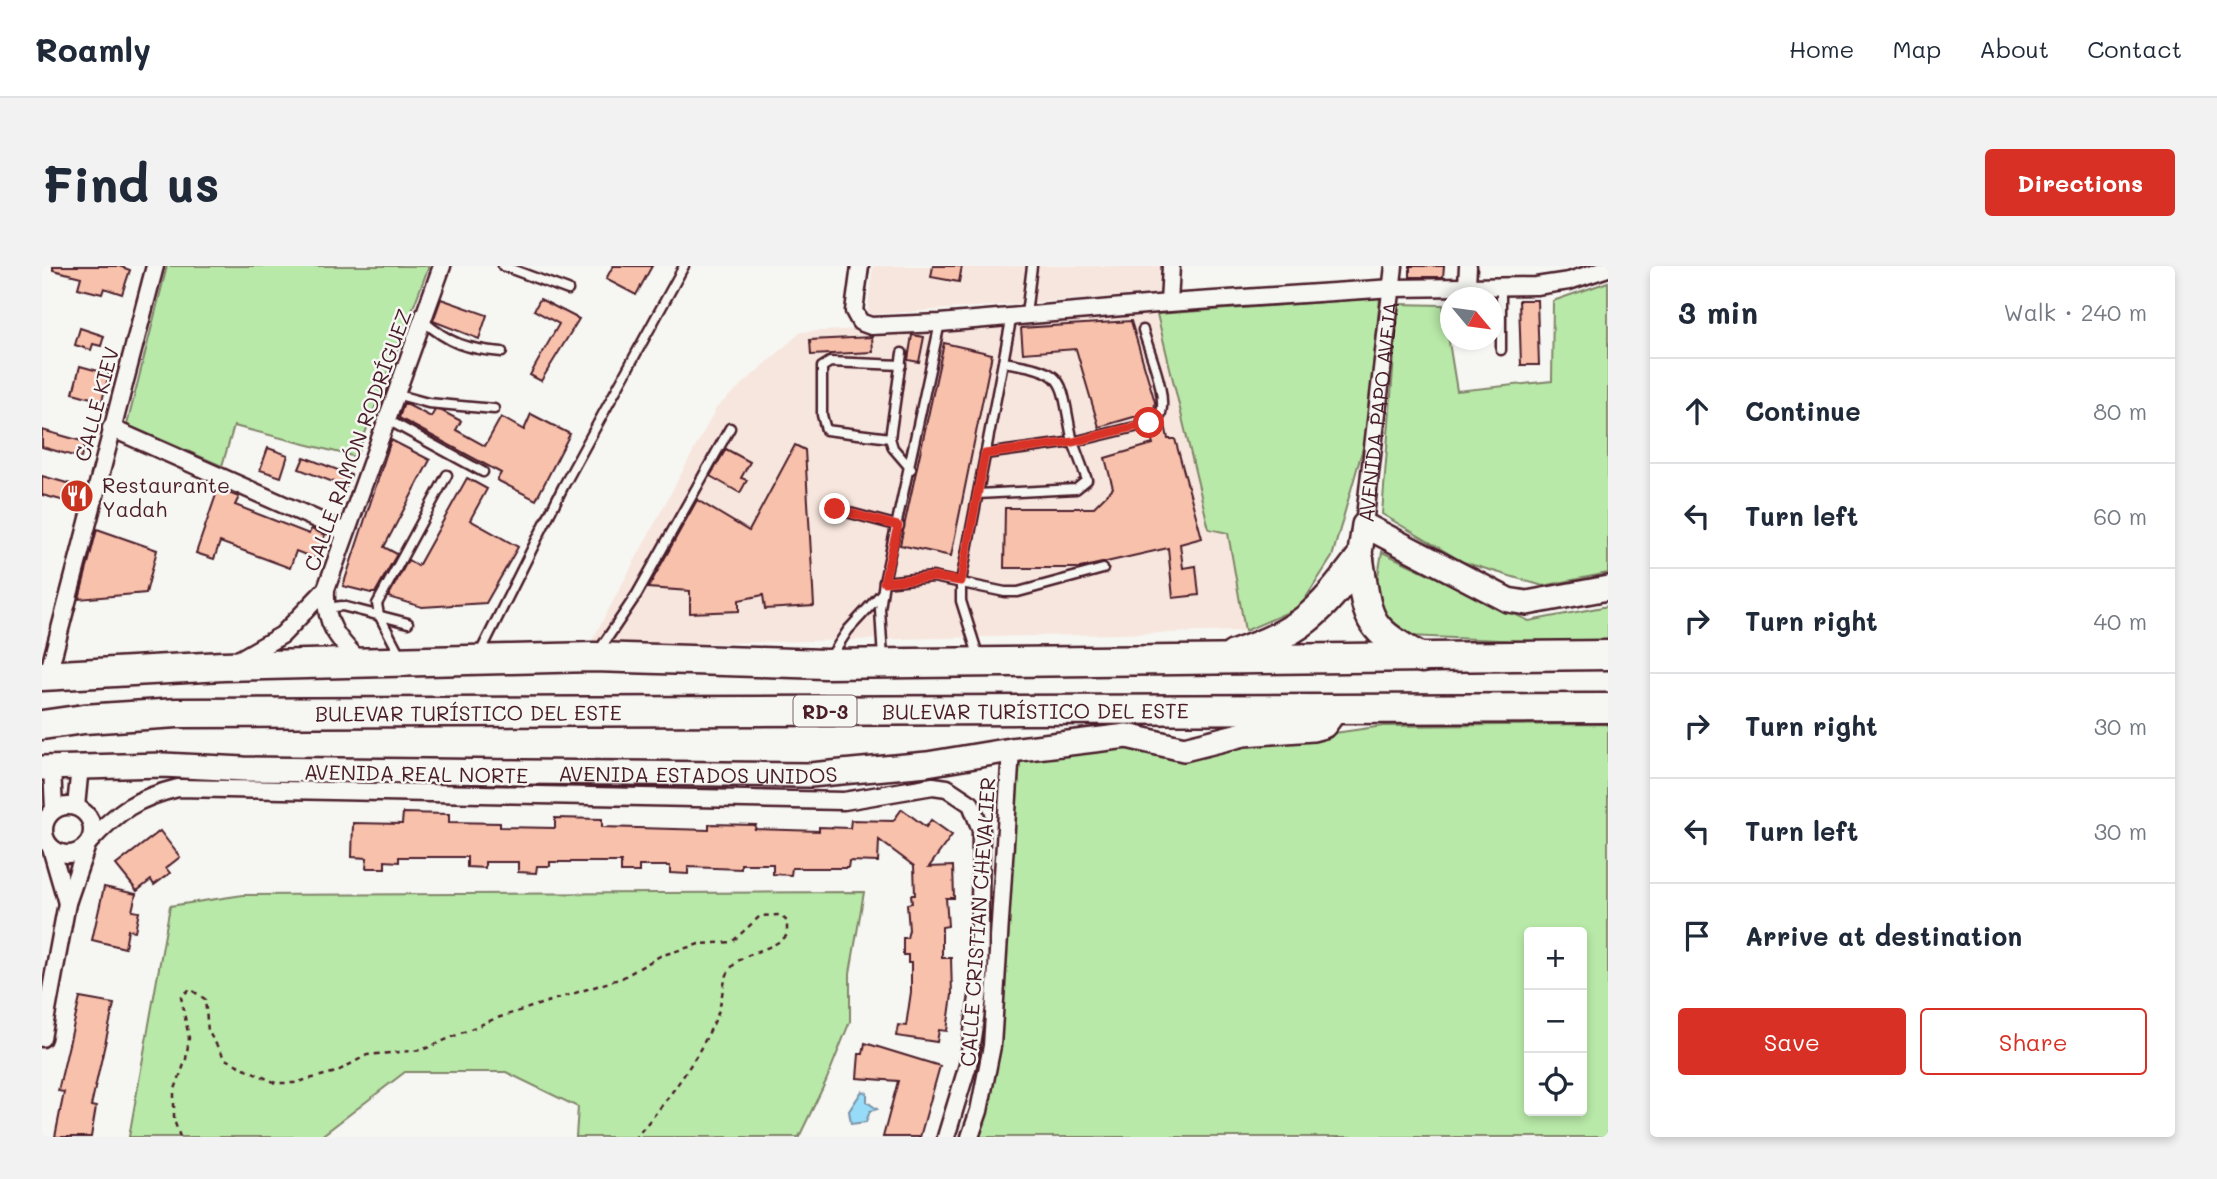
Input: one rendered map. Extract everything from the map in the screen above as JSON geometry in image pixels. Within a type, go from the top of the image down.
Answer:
[{"type":"highway","points":[[1359,559],[1367,613],[1378,631],[1423,658]]},
{"type":"highway","points":[[1216,662],[1273,640],[1302,625],[1326,603],[1359,559]]},
{"type":"highway","points":[[45,675],[223,666],[594,657],[825,664],[1216,662],[1608,655]]},
{"type":"highway","name":"BULEVAR TURÍSTICO DEL ESTE","points":[[42,725],[84,719],[177,713],[1608,708]]},
{"type":"street","name":"CALLE KIEV","points":[[45,675],[48,641],[111,428],[155,266]]},
{"type":"street","name":"CALLE RAMÓN RODRÍGUEZ","points":[[326,589],[442,266]]},
{"type":"street","points":[[860,266],[854,311],[860,322],[871,326],[1393,288],[1536,286],[1569,281],[1608,268]]},
{"type":"street","points":[[1169,303],[1171,266]]},
{"type":"street","name":"AVENIDA PAPO AVEJA","points":[[1359,559],[1394,266]]},
{"type":"street","points":[[1467,285],[1468,266]]},
{"type":"street","points":[[111,428],[345,533]]},
{"type":"street","points":[[1364,525],[1508,600],[1527,603],[1608,588]]},
{"type":"street","points":[[326,589],[325,608],[330,627],[361,662]]},
{"type":"street","points":[[223,666],[254,654],[282,635],[326,589]]},
{"type":"street","name":"AVENIDA ESTADOS UNIDOS","points":[[47,767],[810,775],[927,764],[1011,750],[1127,736],[1184,748],[1244,734],[1313,729],[1324,726],[1338,707]]},
{"type":"street","name":"CALLE CRISTIAN CHEVALIER","points":[[970,1137],[979,1111],[992,1046],[1011,750]]},
{"type":"street","points":[[42,1038],[67,903],[92,833],[82,812],[80,766]]},
{"type":"street","points":[[47,767],[47,818],[43,831],[67,903]]},
{"type":"street","name":"AVENIDA REAL NORTE","points":[[88,843],[111,820],[147,796],[178,788],[844,801],[933,786],[947,788],[971,804],[981,830],[979,991],[968,1065],[946,1137]]},
{"type":"street","points":[[47,818],[82,812],[111,820]]},
{"type":"street","points":[[47,844],[72,854],[88,843]]},
{"type":"lane","points":[[503,266],[568,290]]},
{"type":"lane","points":[[477,660],[563,486],[664,308],[684,266]]},
{"type":"lane","points":[[981,663],[961,601],[961,581],[1003,362],[1032,266]]},
{"type":"lane","points":[[422,320],[440,336],[468,349],[502,352]]},
{"type":"lane","points":[[883,663],[882,593],[911,469],[940,323]]},
{"type":"lane","points":[[985,454],[1073,442],[1139,426],[1159,418],[1164,405],[1162,393],[1143,330]]},
{"type":"lane","points":[[902,353],[890,438],[893,447],[911,469]]},
{"type":"lane","points":[[890,438],[826,430],[822,415],[822,367],[830,362],[901,365]]},
{"type":"lane","points":[[978,494],[1076,489],[1085,485],[1088,476],[1073,442],[1060,386],[1055,376],[1041,368],[1003,362]]},
{"type":"lane","points":[[395,394],[428,402],[494,409]]},
{"type":"lane","points":[[386,419],[483,472]]},
{"type":"lane","points":[[594,657],[637,594],[730,428]]},
{"type":"lane","points":[[403,661],[379,615],[377,604],[447,475]]},
{"type":"lane","points":[[835,509],[898,526]]},
{"type":"lane","points":[[884,582],[933,577],[1004,592],[1018,592],[1103,569]]},
{"type":"lane","points":[[825,664],[848,629],[882,593]]},
{"type":"lane","points":[[325,608],[342,606],[408,623]]},
{"type":"path","points":[[180,1137],[174,1120],[174,1092],[188,1048],[181,1005],[181,997],[186,991],[196,990],[205,999],[208,1031],[217,1050],[231,1064],[276,1083],[295,1083],[336,1072],[367,1055],[422,1050],[494,1019],[622,978],[660,956],[699,944],[732,942],[760,916],[780,915],[788,921],[787,935],[772,947],[743,958],[729,972],[719,1010],[694,1064],[636,1137]]},
{"type":"shaded area","points":[[873,266],[1164,266],[1162,293],[867,315]]},
{"type":"shaded area","points":[[1157,314],[1209,529],[1228,533],[1245,631],[589,646],[717,407],[801,332]]},
{"type":"green space","points":[[167,266],[429,266],[356,457],[234,426],[222,466],[127,425]]},
{"type":"green space","points":[[1608,282],[1608,573],[1543,586],[1463,562],[1382,514],[1398,304],[1440,305],[1440,350],[1450,350],[1457,391],[1552,381],[1553,301]]},
{"type":"green space","points":[[1380,298],[1366,437],[1332,557],[1300,607],[1245,631],[1228,533],[1209,529],[1157,314]]},
{"type":"green space","points":[[1382,552],[1529,621],[1608,606],[1608,640],[1522,641],[1408,636],[1383,624],[1375,593]]},
{"type":"green space","points":[[1608,724],[1608,1137],[973,1137],[999,1053],[1020,755],[1129,744],[1170,757],[1383,726]]},
{"type":"green space","points":[[864,892],[850,973],[850,1021],[826,1081],[799,1137],[576,1137],[578,1107],[506,1072],[405,1072],[320,1137],[129,1137],[170,906],[243,895]]},
{"type":"water","points":[[862,1091],[867,1093],[867,1102],[877,1109],[870,1111],[866,1122],[851,1124],[849,1111]]},
{"type":"building","points":[[53,266],[119,266],[130,270],[122,294],[104,288],[102,294],[78,288],[81,277],[53,270]]},
{"type":"building","points":[[613,266],[652,266],[636,295],[606,279]]},
{"type":"building","points":[[933,266],[962,266],[959,282],[931,277]]},
{"type":"building","points":[[1410,266],[1444,266],[1443,277],[1410,277]]},
{"type":"building","points":[[441,299],[487,315],[479,339],[433,321]]},
{"type":"building","points":[[540,299],[579,319],[541,381],[530,375],[559,324],[534,310]]},
{"type":"building","points":[[1519,300],[1537,300],[1539,365],[1521,365]]},
{"type":"building","points":[[1131,321],[1155,402],[1154,413],[1145,417],[1144,414],[1099,427],[1076,349],[1023,353],[1021,328]]},
{"type":"building","points":[[80,328],[104,336],[101,346],[93,344],[91,350],[75,345]]},
{"type":"building","points":[[912,335],[924,337],[919,362],[908,360]]},
{"type":"building","points":[[872,337],[873,352],[811,355],[810,340]]},
{"type":"building","points":[[944,343],[992,354],[951,556],[900,545]]},
{"type":"building","points":[[80,366],[109,374],[102,401],[73,393]]},
{"type":"building","points":[[404,403],[431,417],[435,410],[461,421],[456,430],[485,446],[501,417],[524,430],[531,414],[570,434],[536,500],[497,480],[501,473],[399,418]]},
{"type":"building","points":[[1165,424],[1168,439],[1175,439],[1202,538],[1180,544],[1183,568],[1196,566],[1199,595],[1173,598],[1168,548],[1080,568],[1004,568],[1005,508],[1093,508],[1113,488],[1105,458],[1153,444],[1149,429]]},
{"type":"building","points":[[42,430],[85,442],[81,458],[42,447]]},
{"type":"building","points":[[391,440],[430,460],[384,547],[397,554],[375,593],[371,593],[343,586]]},
{"type":"building","points":[[795,445],[805,450],[814,606],[765,609],[763,595],[739,600],[739,611],[690,613],[690,591],[648,588],[697,500],[749,531]]},
{"type":"building","points":[[268,448],[288,455],[281,477],[260,470]]},
{"type":"building","points":[[726,449],[750,462],[741,478],[747,480],[740,493],[710,476]]},
{"type":"building","points":[[304,457],[351,475],[346,487],[299,469]]},
{"type":"building","points":[[42,476],[74,485],[69,502],[42,495]]},
{"type":"building","points":[[467,478],[487,489],[470,520],[518,547],[486,603],[422,607],[388,597],[408,560],[418,566]]},
{"type":"building","points":[[218,489],[239,497],[235,505],[309,534],[311,529],[325,535],[316,559],[296,551],[290,568],[220,542],[214,559],[196,553]]},
{"type":"building","points":[[97,529],[157,550],[146,593],[79,599]]},
{"type":"building","points":[[902,809],[926,827],[931,820],[952,835],[929,867],[953,866],[954,898],[946,898],[948,926],[942,927],[942,958],[951,958],[952,995],[947,1031],[939,1030],[937,1042],[896,1036],[898,1025],[906,1026],[911,992],[911,963],[908,963],[908,955],[903,955],[903,938],[907,938],[909,930],[907,904],[912,903],[911,895],[915,895],[914,866],[879,840],[878,862],[849,861],[848,868],[792,868],[791,875],[773,874],[773,864],[741,864],[741,869],[688,867],[688,874],[670,873],[670,866],[639,866],[639,872],[621,872],[621,862],[550,862],[550,866],[537,866],[536,873],[518,872],[518,862],[485,862],[485,868],[467,867],[467,857],[399,857],[399,862],[385,861],[385,868],[366,868],[367,858],[352,857],[353,823],[402,824],[403,813],[449,814],[449,822],[500,823],[500,827],[555,828],[555,818],[602,819],[602,827],[709,830],[709,824],[819,831],[819,827],[850,828],[851,820],[893,821]]},
{"type":"building","points":[[160,831],[180,857],[166,868],[170,873],[154,885],[151,880],[137,891],[116,865]]},
{"type":"building","points":[[104,887],[136,894],[132,911],[139,912],[135,931],[128,930],[125,948],[92,940]]},
{"type":"building","points":[[80,998],[114,1004],[91,1106],[96,1107],[91,1137],[55,1137],[64,1092],[58,1091]]},
{"type":"building","points":[[865,1043],[940,1066],[920,1137],[883,1137],[898,1081],[857,1078],[859,1054],[863,1054]]},
{"type":"place","name":"Restaurante Yadah","points":[[77,496]]},
{"type":"route","points":[[835,509],[898,526],[884,582],[933,577],[961,581],[985,454],[1073,442],[1149,423]]}]
